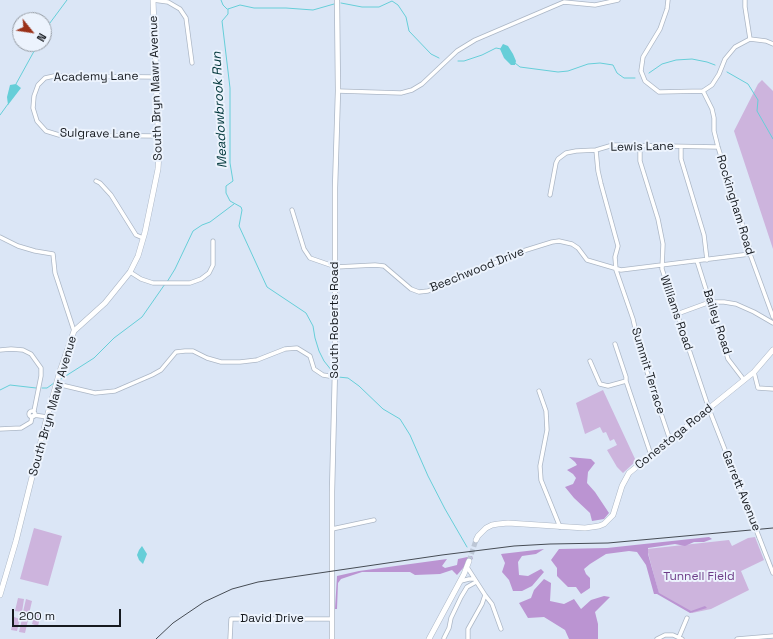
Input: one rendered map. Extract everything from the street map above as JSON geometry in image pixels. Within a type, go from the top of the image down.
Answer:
[{"type":"main road","name":"South Bryn Mawr Avenue","points":[[0,595],[16,542],[47,417],[60,371],[74,331],[105,303],[130,272],[138,256],[143,238],[158,169],[153,0]]},
{"type":"main road","name":"Conestoga Road","points":[[476,540],[486,528],[498,524],[508,523],[593,528],[608,521],[613,515],[626,478],[634,468],[754,372],[773,350]]},
{"type":"main road","points":[[429,639],[469,561]]},
{"type":"street","points":[[153,0],[168,2],[180,9],[186,18],[192,63]]},
{"type":"street","name":"South Roberts Road","points":[[332,639],[336,267],[335,188],[338,91],[337,0]]},
{"type":"street","points":[[338,91],[401,93],[412,90],[422,84],[457,51],[475,40],[564,2],[595,4],[618,0]]},
{"type":"street","points":[[668,0],[667,9],[660,29],[643,57],[641,72],[645,81],[659,92],[703,92],[712,85],[724,58],[735,47],[750,39],[766,41],[773,44]]},
{"type":"street","points":[[745,0],[750,39]]},
{"type":"street","name":"Academy Lane","points":[[33,108],[34,96],[38,85],[45,78],[54,76],[156,77]]},
{"type":"street","name":"Rockingham Road","points":[[703,92],[712,109],[714,131],[718,147],[749,246],[750,254],[773,317]]},
{"type":"street","name":"Sulgrave Lane","points":[[33,108],[37,121],[46,131],[58,135],[158,136]]},
{"type":"street","name":"Lewis Lane","points":[[550,195],[553,174],[558,159],[566,153],[596,150],[613,145],[718,147]]},
{"type":"street","name":"Williams Road","points":[[640,146],[640,161],[664,244],[661,265],[709,409]]},
{"type":"street","points":[[681,147],[681,160],[704,236],[707,260]]},
{"type":"street","points":[[596,150],[600,178],[618,246],[615,257],[616,270],[750,254]]},
{"type":"street","points":[[96,181],[100,183],[111,195],[136,235],[143,238]]},
{"type":"street","points":[[292,210],[304,249],[310,258],[336,267]]},
{"type":"street","points":[[0,237],[18,246],[53,254],[55,273],[74,331]]},
{"type":"street","points":[[130,272],[141,279],[153,283],[190,283],[201,279],[209,272],[213,265],[213,241]]},
{"type":"street","name":"Beechwood Drive","points":[[336,267],[375,264],[384,266],[411,289],[420,292],[428,291],[523,251],[559,241],[572,244],[578,248],[587,260],[597,264],[606,265],[616,270]]},
{"type":"street","name":"Bailey Road","points":[[697,261],[728,359],[744,380]]},
{"type":"street","name":"Summit Terrace","points":[[616,270],[633,319],[641,354],[670,440]]},
{"type":"street","points":[[677,314],[710,302],[724,302],[736,304],[773,323]]},
{"type":"street","points":[[615,344],[651,455]]},
{"type":"street","points":[[57,383],[95,393],[116,391],[160,370],[176,352],[193,351],[207,358],[221,362],[240,362],[257,360],[285,349],[297,348],[310,356],[314,369],[323,375],[335,377]]},
{"type":"street","points":[[0,350],[23,350],[31,354],[41,368],[41,376],[31,422],[21,428],[0,429]]},
{"type":"street","points":[[590,361],[600,384],[608,386],[626,381]]},
{"type":"street","points":[[754,372],[758,388],[773,389]]},
{"type":"street","points":[[539,391],[546,411],[547,430],[540,466],[541,480],[560,527]]},
{"type":"street","name":"Garrett Avenue","points":[[709,409],[773,573]]},
{"type":"street","points":[[33,414],[47,417]]},
{"type":"street","points":[[332,529],[374,520]]},
{"type":"street","points":[[467,567],[475,581],[492,604],[501,629]]},
{"type":"street","points":[[460,581],[469,579],[475,581]]},
{"type":"street","points":[[444,638],[461,597],[467,587],[475,581]]},
{"type":"street","points":[[468,639],[468,629],[482,604],[485,595]]},
{"type":"street","points":[[657,639],[665,635],[673,635],[680,638],[687,618]]},
{"type":"street","name":"David Drive","points":[[230,639],[231,619],[332,619]]},
{"type":"street","points":[[737,639],[773,636]]},
{"type":"green space","points":[[762,80],[773,91],[773,249],[734,131],[758,84]]},
{"type":"green space","points":[[603,390],[636,461],[623,473],[617,467],[607,450],[617,445],[614,439],[610,441],[606,432],[603,433],[600,427],[585,434],[576,403]]},
{"type":"green space","points":[[34,528],[62,536],[48,586],[20,579]]},
{"type":"green space","name":"Tunnell Field","points":[[755,537],[764,560],[741,571],[749,590],[711,609],[692,613],[659,594],[647,549],[729,540],[732,546],[748,538]]},
{"type":"green space","points":[[18,598],[24,599],[22,612],[15,611]]},
{"type":"green space","points":[[26,599],[32,601],[29,614],[23,612]]},
{"type":"green space","points":[[35,612],[41,613],[38,626],[32,624]]},
{"type":"green space","points":[[14,617],[20,619],[17,631],[11,630]]},
{"type":"green space","points":[[22,619],[28,620],[25,633],[19,632]]},
{"type":"shaded area","points":[[569,457],[591,459],[595,463],[588,472],[587,483],[609,513],[604,519],[592,521],[590,513],[565,487],[573,484],[576,478],[567,470],[577,465]]},
{"type":"shaded area","points":[[709,537],[712,539],[704,542],[694,542],[685,546],[675,544],[648,548],[648,554],[659,593],[691,611],[705,606],[707,608],[690,613],[657,594],[654,594],[646,565],[637,552],[629,551],[606,554],[590,564],[584,569],[590,578],[590,588],[581,594],[576,587],[568,587],[557,576],[557,568],[551,560],[559,549],[607,548]]},
{"type":"shaded area","points":[[544,549],[536,554],[522,556],[518,562],[519,575],[528,576],[541,569],[544,572],[532,586],[522,591],[513,591],[509,580],[502,572],[505,563],[501,554]]},
{"type":"shaded area","points":[[472,556],[473,559],[466,561],[464,567],[457,575],[452,570],[440,574],[415,575],[410,572],[362,572],[341,579],[338,583],[337,609],[335,609],[337,576],[359,571],[447,559],[442,566],[445,568],[457,565],[458,559]]},
{"type":"shaded area","points":[[544,579],[551,583],[550,601],[564,604],[574,599],[581,609],[591,600],[604,596],[610,597],[595,612],[598,624],[598,639],[569,639],[565,630],[544,617],[528,618],[519,603],[531,598],[534,590]]},
{"type":"water","points":[[503,44],[508,46],[513,54],[516,61],[515,65],[511,65],[504,58],[500,49]]},
{"type":"water","points":[[16,84],[21,88],[8,105],[7,97],[10,85]]},
{"type":"water","points":[[142,546],[147,554],[143,564],[137,555]]},
{"type":"waterway","points":[[52,20],[67,0]]},
{"type":"waterway","name":"Meadowbrook Run","points":[[221,0],[227,9]]},
{"type":"waterway","points":[[341,3],[362,7],[379,7],[392,1],[398,5],[406,17],[409,31],[431,54],[439,58]]},
{"type":"waterway","points":[[228,9],[240,5],[254,8],[313,10],[334,4]]},
{"type":"waterway","name":"Meadowbrook Run","points":[[228,9],[228,14],[222,21],[230,88],[230,163],[233,181],[226,186],[226,193],[230,201],[241,207],[242,210],[239,226],[267,287],[306,313],[313,326],[319,351],[324,361],[332,371]]},
{"type":"waterway","points":[[458,61],[464,61],[482,55],[496,48],[501,49]]},
{"type":"waterway","points":[[16,84],[34,52]]},
{"type":"waterway","points":[[649,73],[662,64],[676,60],[692,59],[715,65]]},
{"type":"waterway","points":[[515,63],[520,67],[558,72],[568,71],[588,64],[600,63],[613,65],[617,73],[624,78],[635,78]]},
{"type":"waterway","points":[[727,72],[748,84],[758,100],[757,111],[773,139]]},
{"type":"waterway","points":[[0,115],[8,104]]},
{"type":"waterway","name":"Meadowbrook Run","points":[[167,282],[175,269],[193,231],[210,222],[234,204]]},
{"type":"waterway","name":"Meadowbrook Run","points":[[61,379],[94,358],[114,338],[142,317],[165,284]]},
{"type":"waterway","points":[[338,377],[348,378],[359,386],[383,409],[400,419],[410,435],[428,476],[445,509],[467,547]]},
{"type":"waterway","name":"Meadowbrook Run","points":[[42,388],[47,388],[54,383]]},
{"type":"waterway","name":"Meadowbrook Run","points":[[0,390],[10,385],[36,388]]},
{"type":"tunnel","points":[[469,561],[476,540]]},
{"type":"tram line","points":[[156,639],[173,623],[204,602],[232,589],[258,582],[514,546],[608,543],[773,528]]}]
